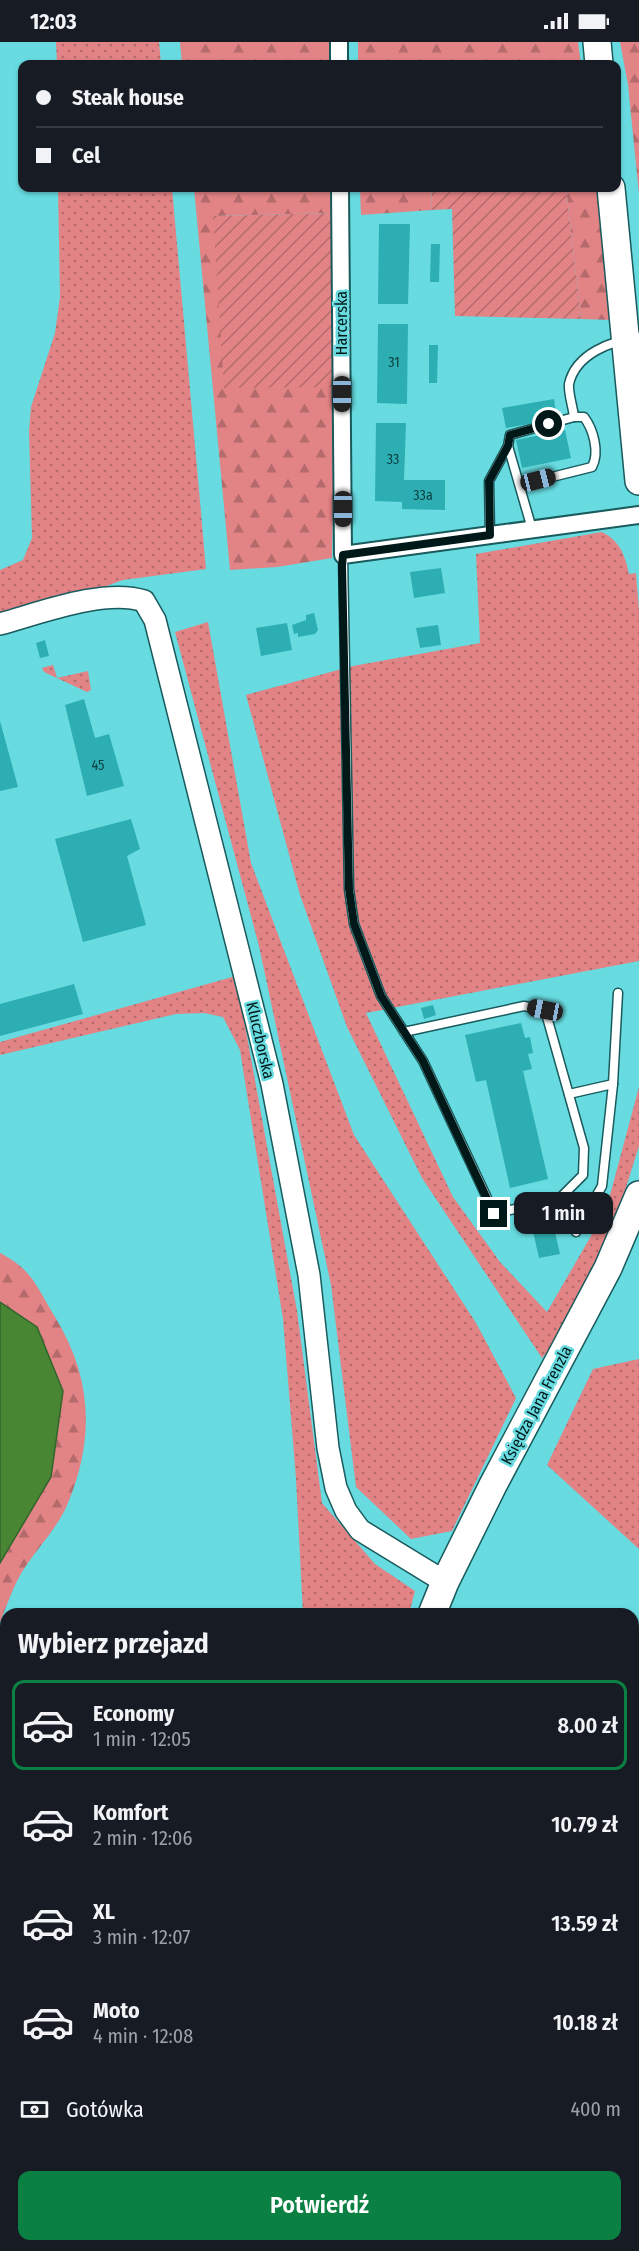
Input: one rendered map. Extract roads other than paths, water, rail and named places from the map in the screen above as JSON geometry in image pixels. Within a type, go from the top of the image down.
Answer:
[{"type":"main road","points":[[597,42],[599,60]]},
{"type":"main road","points":[[612,192],[632,338],[639,481]]},
{"type":"main road","name":"Księdza Jana Frenzla","points":[[434,1608],[445,1582],[521,1432],[609,1268],[639,1195]]},
{"type":"street","points":[[339,42],[339,60]]},
{"type":"street","name":"Harcerska","points":[[340,192],[343,555]]},
{"type":"street","points":[[343,555],[639,514]]},
{"type":"street","name":"Kluczborska","points":[[0,624],[90,601],[123,597],[144,601],[155,620],[272,1084],[309,1275],[328,1448],[336,1488],[346,1511],[360,1530],[445,1582]]},
{"type":"lane","points":[[574,417],[569,385],[579,365],[594,351],[632,338]]},
{"type":"lane","points":[[490,535],[489,481],[508,446],[510,435],[574,417],[584,417],[592,427],[596,460],[592,467],[520,485]]},
{"type":"lane","points":[[508,446],[532,529]]},
{"type":"lane","points":[[343,555],[349,889],[354,924],[381,996],[423,1061],[494,1214],[557,1201],[583,1175],[584,1148],[545,1010],[524,1006],[405,1032]]},
{"type":"lane","points":[[576,1232],[602,1186],[613,1083],[618,993]]},
{"type":"lane","points":[[569,1094],[613,1083]]}]
